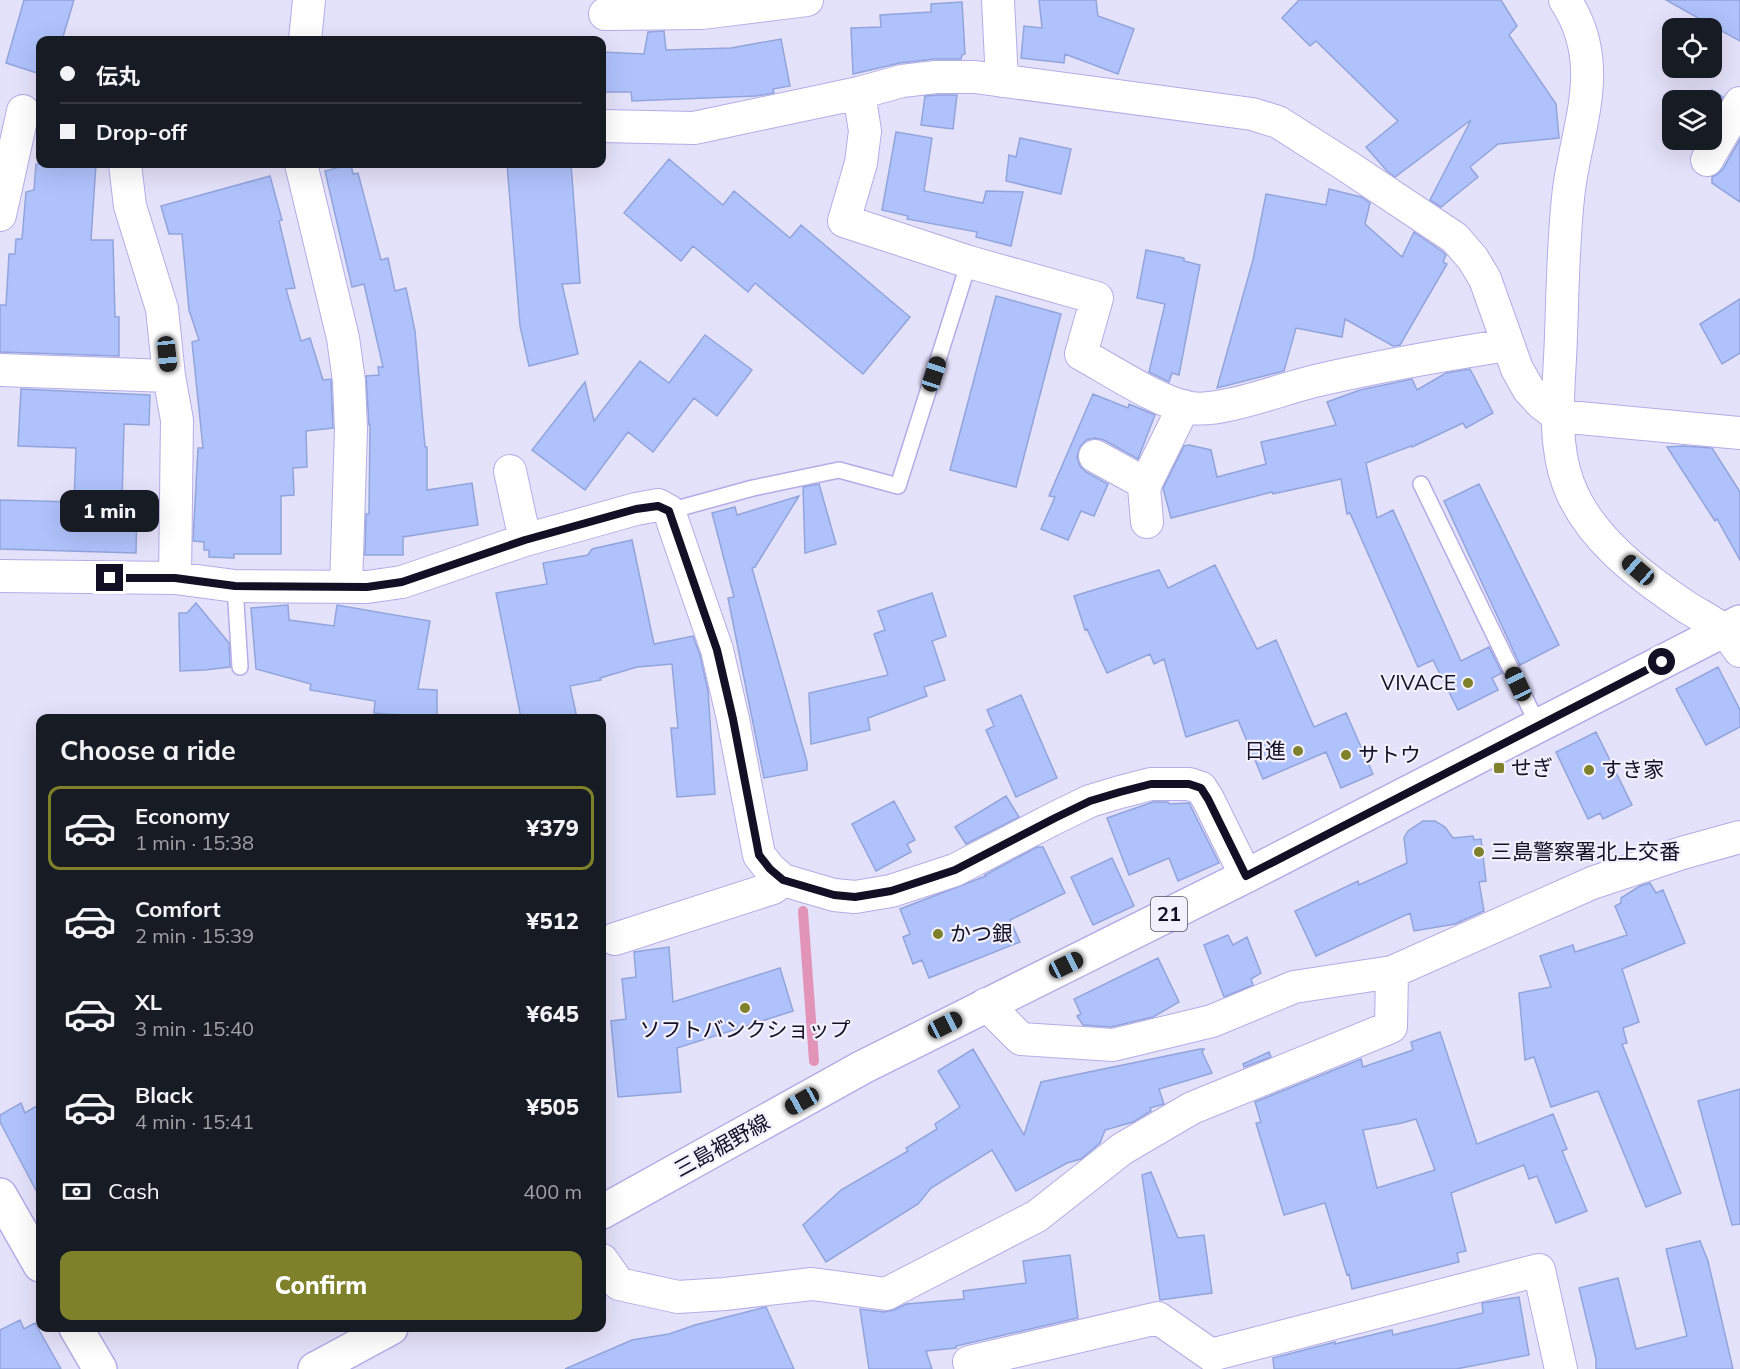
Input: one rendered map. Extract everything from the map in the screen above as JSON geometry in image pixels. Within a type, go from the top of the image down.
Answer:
[{"type":"main road","name":"三島裾野線","points":[[606,1210],[862,1067],[1246,876],[1538,725],[1736,633]]},
{"type":"main road","points":[[0,1195],[36,1258]]},
{"type":"main road","points":[[78,1332],[100,1369]]},
{"type":"main road","points":[[315,1369],[384,1332]]},
{"type":"street","points":[[305,36],[309,0]]},
{"type":"street","points":[[605,14],[702,14],[807,0]]},
{"type":"street","points":[[998,0],[1002,81]]},
{"type":"street","points":[[1565,0],[1584,45],[1588,71],[1584,114],[1570,182],[1563,236],[1558,416],[1560,454],[1568,484],[1587,519],[1608,545],[1652,583],[1736,633]]},
{"type":"street","points":[[606,126],[694,128],[860,93],[902,81],[936,77],[975,77],[1252,114],[1278,122],[1455,238],[1473,259],[1485,279],[1517,369],[1529,390],[1540,403],[1558,416],[1740,433]]},
{"type":"street","points":[[860,93],[866,130],[861,163],[844,221],[969,262],[1096,298],[1081,354],[1138,385],[1184,406],[1200,408],[1233,403],[1313,382],[1409,361],[1508,345]]},
{"type":"street","points":[[1707,159],[1740,103]]},
{"type":"street","points":[[0,215],[21,113]]},
{"type":"street","points":[[125,168],[130,206],[162,309],[177,420],[175,578]]},
{"type":"street","points":[[303,168],[343,338],[349,381],[351,430],[346,587]]},
{"type":"street","points":[[0,370],[170,376]]},
{"type":"street","points":[[1147,522],[1144,487],[1184,406]]},
{"type":"street","points":[[1095,456],[1146,484]]},
{"type":"street","points":[[510,471],[525,540]]},
{"type":"street","points":[[0,576],[175,578],[235,586],[346,587],[402,582],[525,540],[636,509],[658,506],[669,511],[717,650],[733,719],[759,855],[783,880],[834,895],[855,897],[891,891],[955,870],[1090,801],[1151,784],[1171,783],[1189,784],[1201,788],[1246,876]]},
{"type":"street","points":[[986,1004],[1021,1039],[1113,1046],[1212,1021],[1294,987],[1392,972],[1592,883],[1682,853],[1740,837]]},
{"type":"street","points":[[615,939],[773,888],[783,880]]},
{"type":"street","points":[[606,1266],[619,1284],[678,1297],[813,1284],[886,1294],[1037,1216],[1122,1149],[1192,1108],[1391,1027],[1392,972]]},
{"type":"street","points":[[986,1362],[1158,1318],[1211,1355],[1539,1270],[1561,1369]]},
{"type":"lane","points":[[669,511],[753,488],[839,470],[898,486],[969,262]]},
{"type":"lane","points":[[1420,484],[1538,725]]},
{"type":"lane","points":[[235,586],[240,668]]},
{"type":"building","points":[[24,0],[74,0],[63,36],[36,36],[36,73],[6,63]]},
{"type":"building","points":[[1039,0],[1096,0],[1098,16],[1134,29],[1118,74],[1065,54],[1064,63],[1021,58],[1024,26],[1042,28]]},
{"type":"building","points":[[1299,0],[1501,0],[1517,26],[1509,35],[1556,104],[1559,138],[1498,144],[1470,167],[1478,177],[1441,207],[1430,200],[1471,120],[1395,177],[1366,147],[1398,121],[1316,41],[1310,46],[1282,18]]},
{"type":"building","points":[[1666,0],[1740,0],[1740,41],[1722,31],[1722,18],[1698,18]]},
{"type":"building","points":[[962,2],[965,54],[961,59],[900,63],[853,74],[851,28],[881,27],[880,15],[931,12],[931,4]]},
{"type":"building","points":[[664,31],[666,50],[731,48],[781,39],[790,86],[773,89],[774,93],[756,96],[632,101],[631,92],[606,92],[606,52],[644,54],[648,32]]},
{"type":"building","points":[[957,95],[953,129],[921,125],[925,96]]},
{"type":"building","points":[[896,132],[932,138],[924,191],[983,203],[986,191],[1023,192],[1011,246],[976,237],[977,232],[907,219],[908,216],[882,210]]},
{"type":"building","points":[[1020,138],[1071,149],[1061,194],[1006,181],[1009,155],[1016,157]]},
{"type":"building","points":[[1740,139],[1740,202],[1712,183],[1712,177],[1723,169]]},
{"type":"building","points":[[669,159],[723,205],[734,191],[790,238],[801,225],[910,317],[863,374],[755,283],[748,292],[693,246],[681,261],[624,213]]},
{"type":"building","points":[[36,164],[36,168],[96,168],[91,240],[113,240],[115,317],[119,317],[119,356],[0,352],[0,305],[6,305],[9,254],[15,254],[16,239],[22,239],[26,192],[34,190]]},
{"type":"building","points":[[352,168],[353,174],[358,173],[381,260],[388,258],[395,291],[406,288],[415,331],[425,447],[427,447],[427,490],[472,483],[478,525],[403,537],[403,555],[365,555],[366,514],[369,514],[370,425],[366,376],[379,375],[378,367],[383,367],[364,284],[352,287],[325,171]]},
{"type":"building","points":[[507,168],[571,168],[580,283],[562,284],[578,354],[529,366],[520,326]]},
{"type":"building","points":[[270,176],[282,220],[279,221],[295,288],[286,289],[301,341],[310,338],[323,380],[331,379],[333,428],[306,431],[307,467],[293,468],[294,495],[281,496],[281,554],[234,554],[234,558],[209,557],[209,550],[204,550],[204,542],[193,541],[198,448],[203,448],[192,342],[199,340],[189,310],[182,234],[169,234],[161,206]]},
{"type":"building","points":[[1329,189],[1361,197],[1370,203],[1365,224],[1402,257],[1414,232],[1443,252],[1446,255],[1443,262],[1447,264],[1400,345],[1393,346],[1345,319],[1342,337],[1296,328],[1284,371],[1217,388],[1253,260],[1266,194],[1326,205]]},
{"type":"building","points":[[1146,250],[1184,258],[1184,261],[1200,265],[1179,375],[1172,373],[1169,382],[1149,372],[1165,304],[1137,298]]},
{"type":"building","points":[[996,296],[1061,314],[1016,487],[950,470]]},
{"type":"building","points":[[1740,299],[1740,353],[1722,364],[1700,324]]},
{"type":"building","points":[[705,335],[752,370],[717,416],[694,398],[653,452],[628,432],[585,490],[532,450],[585,382],[594,421],[640,361],[669,383]]},
{"type":"building","points":[[1470,369],[1493,413],[1466,428],[1463,423],[1412,447],[1366,463],[1377,518],[1393,510],[1461,661],[1489,647],[1502,673],[1492,678],[1498,690],[1458,710],[1433,660],[1418,667],[1350,513],[1347,514],[1341,479],[1273,494],[1272,492],[1171,518],[1163,488],[1184,446],[1211,450],[1217,477],[1266,464],[1261,442],[1336,425],[1327,402],[1360,390],[1412,379],[1417,390],[1446,373]]},
{"type":"building","points":[[21,389],[150,395],[149,425],[124,424],[122,503],[137,503],[136,553],[0,549],[0,500],[74,502],[76,448],[18,446]]},
{"type":"building","points":[[1093,394],[1128,408],[1129,404],[1155,415],[1138,459],[1104,440],[1095,438],[1086,440],[1080,447],[1077,457],[1080,466],[1086,472],[1108,484],[1094,516],[1081,511],[1068,540],[1041,529],[1055,497],[1049,496]]},
{"type":"building","points":[[1667,447],[1712,448],[1740,492],[1740,560],[1717,519],[1715,521]]},
{"type":"building","points":[[819,484],[836,544],[805,553],[803,487]]},
{"type":"building","points":[[1479,484],[1559,645],[1520,665],[1444,501]]},
{"type":"building","points":[[799,496],[755,567],[752,568],[807,762],[807,770],[764,778],[728,598],[734,597],[712,513],[735,507],[737,515]]},
{"type":"building","points":[[632,540],[654,644],[693,636],[708,691],[715,794],[677,797],[671,728],[678,728],[672,664],[637,667],[600,678],[601,680],[570,686],[576,714],[520,714],[496,593],[547,584],[543,563],[588,555],[592,549]]},
{"type":"building","points":[[1215,565],[1257,649],[1276,640],[1314,727],[1346,713],[1373,774],[1341,788],[1326,752],[1263,779],[1238,720],[1186,737],[1164,659],[1154,664],[1150,654],[1107,673],[1087,629],[1085,630],[1074,596],[1159,570],[1168,588]]},
{"type":"building","points":[[932,593],[946,636],[932,641],[945,680],[924,687],[927,696],[868,718],[870,730],[811,744],[809,693],[888,675],[874,634],[885,630],[878,611]]},
{"type":"building","points":[[196,603],[229,643],[230,667],[180,671],[179,613],[187,613]]},
{"type":"building","points":[[288,605],[289,620],[334,626],[337,605],[430,621],[418,689],[437,690],[437,714],[374,713],[375,701],[310,690],[311,684],[256,669],[251,608]]},
{"type":"building","points":[[1718,667],[1740,710],[1740,727],[1706,745],[1676,689]]},
{"type":"building","points":[[1021,695],[1057,778],[1016,797],[986,730],[994,726],[987,710]]},
{"type":"building","points":[[1596,732],[1632,805],[1603,819],[1600,813],[1588,819],[1556,752]]},
{"type":"building","points":[[1006,796],[1019,817],[966,844],[955,827]]},
{"type":"building","points":[[894,801],[915,840],[907,844],[911,852],[876,871],[852,824]]},
{"type":"building","points":[[1153,802],[1189,803],[1219,863],[1178,881],[1169,858],[1129,875],[1107,818]]},
{"type":"building","points":[[1423,821],[1435,821],[1445,827],[1453,838],[1473,836],[1474,840],[1481,839],[1486,881],[1479,882],[1484,911],[1455,924],[1414,931],[1410,913],[1316,956],[1295,911],[1358,881],[1359,885],[1407,863],[1404,838],[1408,831]]},
{"type":"building","points":[[1037,847],[1043,847],[1065,893],[1010,920],[1020,942],[929,978],[922,960],[913,964],[903,937],[910,934],[900,909],[986,876]]},
{"type":"building","points":[[1112,858],[1134,906],[1093,925],[1071,877]]},
{"type":"building","points":[[1650,883],[1656,893],[1663,890],[1685,943],[1622,969],[1639,1022],[1623,1028],[1627,1043],[1622,1044],[1681,1193],[1646,1207],[1598,1091],[1551,1107],[1534,1057],[1525,1060],[1519,993],[1551,987],[1540,956],[1573,945],[1575,952],[1627,935],[1615,906],[1621,903],[1621,898],[1640,886]]},
{"type":"building","points":[[1228,935],[1233,945],[1247,937],[1261,973],[1251,979],[1253,985],[1224,997],[1204,945]]},
{"type":"building","points":[[669,947],[673,1002],[780,968],[793,1011],[677,1048],[681,1092],[618,1097],[611,1021],[626,1019],[622,979],[636,977],[634,952]]},
{"type":"building","points":[[1158,958],[1179,1002],[1153,1017],[1111,1027],[1083,1025],[1077,1016],[1081,1014],[1074,999]]},
{"type":"building","points":[[1440,1032],[1477,1144],[1553,1114],[1567,1149],[1562,1151],[1587,1211],[1556,1223],[1537,1176],[1529,1179],[1524,1165],[1451,1193],[1466,1251],[1457,1253],[1459,1262],[1352,1289],[1325,1203],[1284,1215],[1256,1123],[1261,1122],[1255,1102],[1361,1059],[1363,1067],[1413,1050],[1411,1042]],"holes":[[[1416,1119],[1435,1170],[1377,1188],[1363,1130]]]},
{"type":"building","points":[[973,1049],[1024,1135],[1041,1082],[1200,1049],[1204,1049],[1202,1052],[1212,1073],[1159,1089],[1164,1104],[1150,1108],[1151,1111],[1133,1122],[1105,1130],[1100,1143],[1081,1159],[1067,1163],[1016,1191],[992,1150],[931,1188],[918,1204],[826,1262],[803,1225],[841,1190],[908,1151],[906,1148],[937,1129],[935,1124],[960,1107],[938,1071]]},
{"type":"building","points":[[1269,1052],[1271,1057],[1244,1067],[1243,1064]]},
{"type":"building","points":[[1740,1089],[1740,1224],[1732,1225],[1698,1101]]},
{"type":"building","points":[[21,1103],[25,1113],[36,1106],[36,1190],[0,1122],[0,1115]]},
{"type":"building","points":[[1151,1172],[1178,1238],[1204,1235],[1212,1293],[1160,1300],[1142,1175]]},
{"type":"building","points":[[1700,1241],[1708,1261],[1733,1369],[1596,1369],[1596,1359],[1579,1288],[1618,1278],[1636,1349],[1687,1336],[1666,1249]]},
{"type":"building","points":[[1070,1255],[1078,1318],[956,1346],[956,1348],[926,1351],[932,1369],[869,1369],[860,1309],[884,1312],[906,1304],[964,1299],[963,1291],[1026,1283],[1023,1261]]},
{"type":"building","points":[[1519,1297],[1529,1355],[1456,1369],[1274,1369],[1273,1358],[1392,1330],[1393,1335],[1483,1313],[1482,1303]]},
{"type":"building","points":[[766,1307],[794,1369],[565,1369],[632,1340],[669,1334]]},
{"type":"building","points":[[20,1320],[24,1329],[35,1323],[36,1332],[40,1332],[61,1369],[0,1369],[0,1330]]},
{"type":"waterway","points":[[803,911],[814,1061]]},
{"type":"place","name":"VIVACE","points":[[1468,683]]},
{"type":"place","name":"日進","points":[[1298,751]]},
{"type":"place","name":"サトウ","points":[[1346,755]]},
{"type":"place","name":"せぎ","points":[[1499,768]]},
{"type":"place","name":"すき家","points":[[1589,770]]},
{"type":"place","name":"三島警察署北上交番","points":[[1479,852]]},
{"type":"place","name":"かつ銀","points":[[938,934]]},
{"type":"place","name":"ソフトバンクショップ","points":[[745,1008]]},
{"type":"route","points":[[110,578],[175,578],[235,586],[367,587],[402,582],[525,540],[636,509],[658,506],[669,511],[717,650],[733,719],[759,855],[783,880],[834,895],[855,897],[891,891],[955,870],[1090,801],[1151,784],[1189,784],[1201,788],[1246,876],[1662,662]]}]
